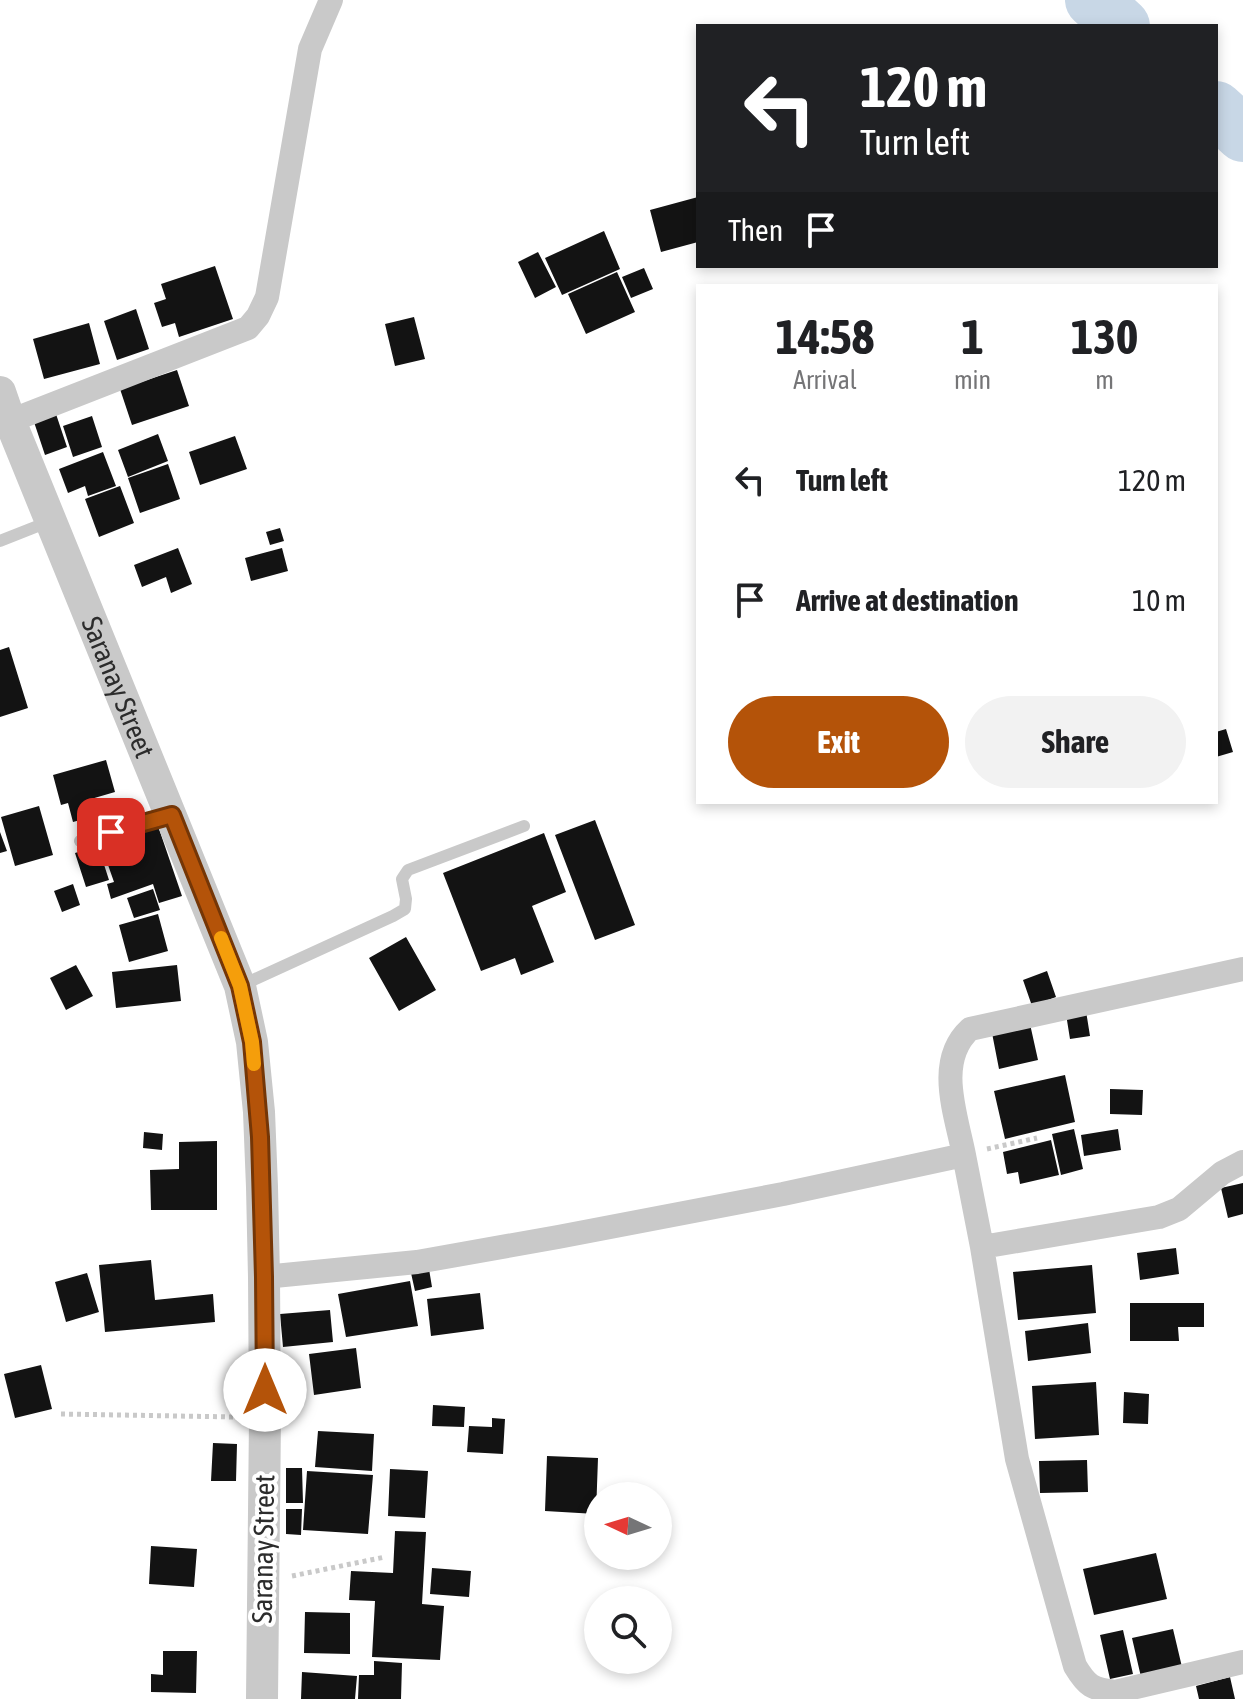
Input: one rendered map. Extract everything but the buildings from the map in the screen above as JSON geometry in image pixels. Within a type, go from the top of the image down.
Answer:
[{"type":"street","points":[[5,406],[248,328],[258,316],[267,297],[310,49],[331,0]]},
{"type":"street","name":"Saranay Street","points":[[5,406],[240,986],[252,1042],[259,1112],[264,1277],[262,1699]]},
{"type":"street","points":[[1243,969],[970,1029],[959,1040],[952,1060],[950,1083],[982,1247],[1017,1459],[1075,1666],[1085,1683],[1099,1690],[1115,1692],[1243,1662]]},
{"type":"street","points":[[264,1277],[417,1262],[783,1194],[964,1155]]},
{"type":"street","points":[[982,1247],[1159,1217],[1179,1209],[1222,1173],[1243,1162]]},
{"type":"lane","points":[[0,541],[51,521]]},
{"type":"lane","points":[[80,841],[172,815]]},
{"type":"lane","points":[[240,986],[405,909],[402,879],[408,870],[524,826]]},
{"type":"path","points":[[964,1155],[1037,1138]]},
{"type":"path","points":[[61,1414],[265,1418]]},
{"type":"path","points":[[263,1582],[385,1557]]},
{"type":"waterway","points":[[1093,0],[1120,24]]},
{"type":"waterway","points":[[1218,111],[1243,134]]},
{"type":"slow traffic","points":[[221,938],[240,986],[254,1064]]},
{"type":"route","points":[[111,832],[172,815],[240,986],[252,1042],[259,1112],[265,1390]]}]
